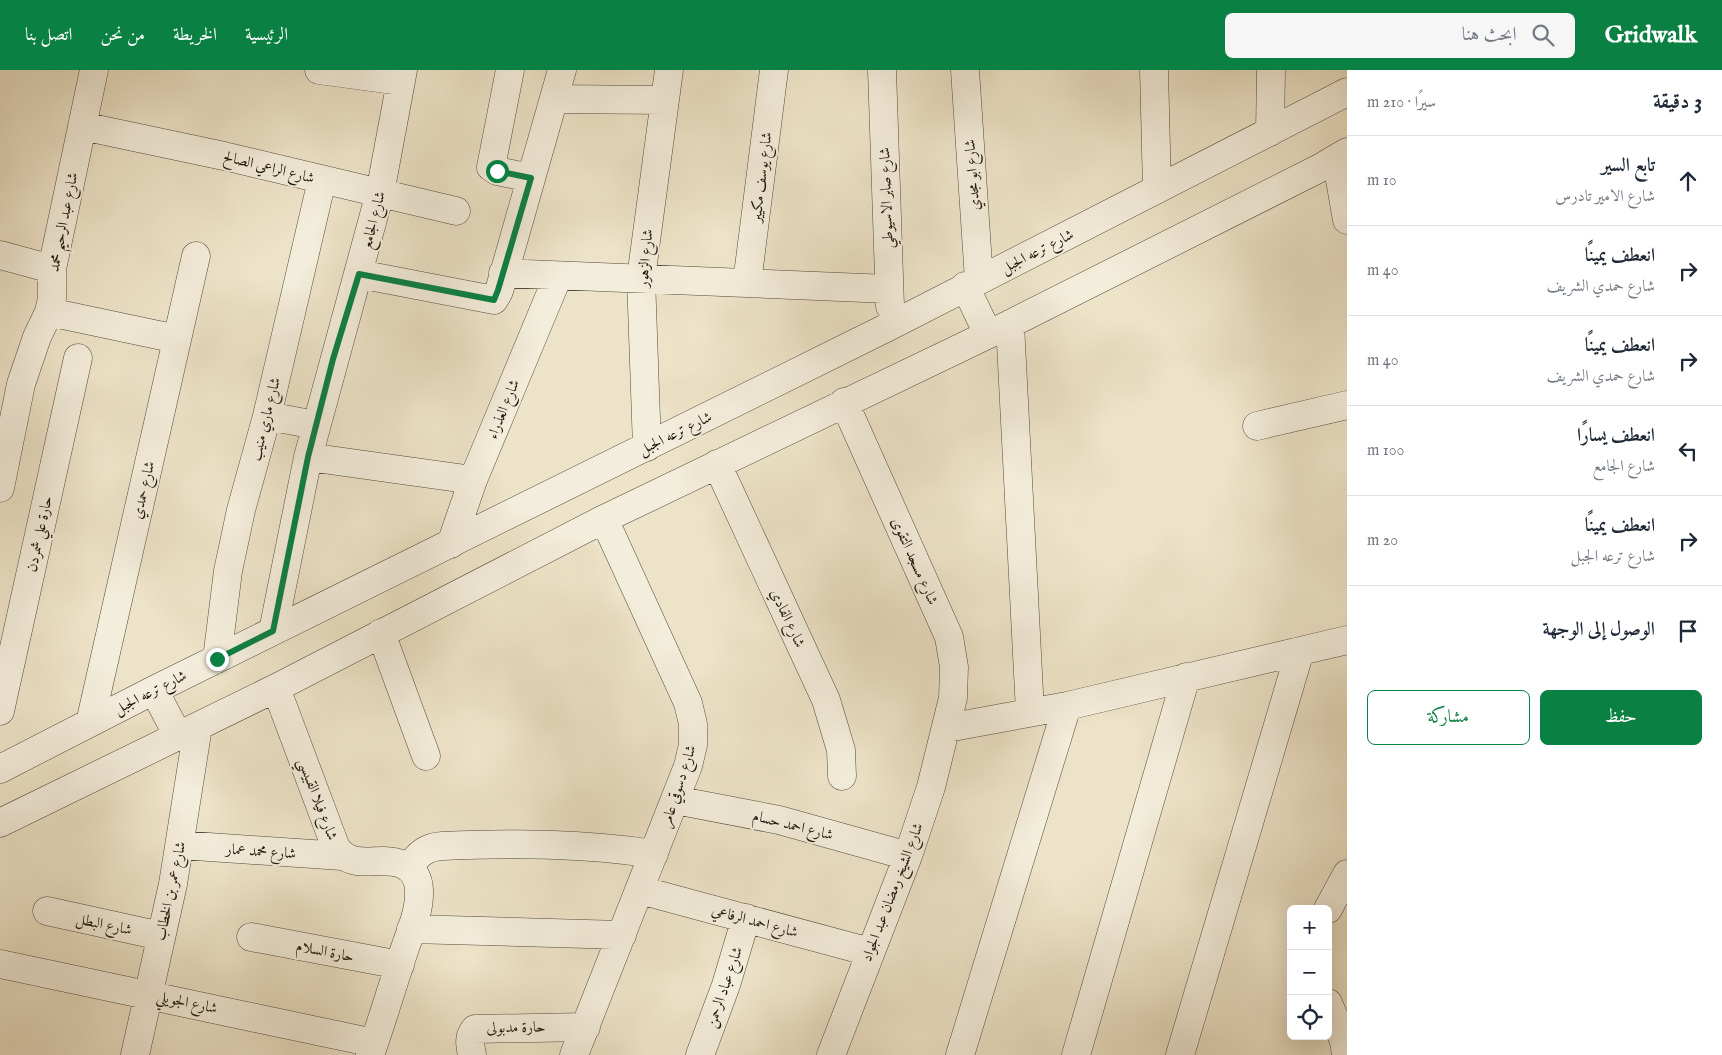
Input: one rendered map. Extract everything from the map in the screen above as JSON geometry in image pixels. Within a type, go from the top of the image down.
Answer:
[{"type":"street","name":"شارع عبد الرحيم محمد","points":[[0,488],[10,381],[37,337],[49,312],[52,298],[52,269],[94,70]]},
{"type":"street","points":[[319,70],[402,76]]},
{"type":"street","points":[[510,70],[491,167],[497,171],[531,178]]},
{"type":"street","points":[[359,274],[490,300],[497,296],[562,70]]},
{"type":"street","name":"شارع الزهور","points":[[647,447],[641,278],[669,70]]},
{"type":"street","name":"شارع يوسف مكيير","points":[[747,283],[774,70]]},
{"type":"street","name":"شارع صابر الاسيوطي","points":[[882,70],[890,326]]},
{"type":"street","name":"شارع ابو مجدي","points":[[965,70],[972,288]]},
{"type":"street","points":[[1154,70],[1158,189]]},
{"type":"street","points":[[1270,132],[1271,70]]},
{"type":"street","name":"شارع الجامع","points":[[273,631],[308,457],[333,359],[359,274],[380,193],[402,76]]},
{"type":"street","name":"شارع ترعه الجبل","points":[[0,769],[273,631],[890,326],[972,288],[1158,189],[1347,92]]},
{"type":"street","points":[[554,99],[664,100]]},
{"type":"street","name":"شارع الراعي الصالح","points":[[82,126],[224,156],[456,211]]},
{"type":"street","points":[[0,823],[276,688],[604,519],[1339,157],[1339,174],[1347,220]]},
{"type":"street","name":"شارع ماري منيب","points":[[217,659],[228,571],[241,510],[267,416],[322,180]]},
{"type":"street","points":[[0,255],[52,269]]},
{"type":"street","name":"شارع حمدي","points":[[90,723],[196,256]]},
{"type":"street","points":[[503,273],[889,289]]},
{"type":"street","name":"شارع العذراء","points":[[451,544],[474,480],[558,276]]},
{"type":"street","points":[[972,288],[994,328],[1030,712]]},
{"type":"street","points":[[49,312],[177,339]]},
{"type":"street","name":"حارة علي شمردن","points":[[0,710],[78,358]]},
{"type":"street","name":"شارع مسجد التقوى","points":[[844,402],[949,637],[954,667],[953,698],[947,728]]},
{"type":"street","points":[[1257,426],[1347,405]]},
{"type":"street","points":[[267,416],[316,425]]},
{"type":"street","points":[[308,457],[474,480]]},
{"type":"street","name":"شارع الفادي","points":[[717,464],[826,700],[842,750],[842,776]]},
{"type":"street","name":"شارع دسوقي عامر","points":[[574,1055],[676,800],[694,745],[694,724],[688,703],[604,519]]},
{"type":"street","points":[[382,633],[426,756]]},
{"type":"street","points":[[947,728],[1068,706],[1347,640]]},
{"type":"street","points":[[1180,1055],[1300,651]]},
{"type":"street","points":[[1076,1055],[1186,677]]},
{"type":"street","name":"شارع فيلا القبيسي","points":[[276,688],[336,848],[342,856],[352,861],[390,862],[410,868]]},
{"type":"street","points":[[154,690],[188,732]]},
{"type":"street","points":[[960,1055],[1068,706]]},
{"type":"street","name":"شارع الشيخ رمضان عبد الجواد","points":[[831,1055],[908,856],[931,787],[947,728]]},
{"type":"street","name":"شارع عمر بن الخطاب","points":[[135,1055],[180,845],[188,732]]},
{"type":"street","name":"شارع احمد حسام","points":[[676,800],[779,820],[908,856]]},
{"type":"street","points":[[372,1049],[411,930],[419,892],[417,879],[410,868],[422,852],[431,847],[507,844],[587,846],[654,854]]},
{"type":"street","name":"شارع محمد عمار","points":[[180,845],[342,856]]},
{"type":"street","points":[[1330,905],[1347,874]]},
{"type":"street","name":"شارع احمد الرفاعي","points":[[640,890],[870,952]]},
{"type":"street","name":"شارع البطل","points":[[47,911],[161,936]]},
{"type":"street","name":"شارع عباد الرحمن","points":[[700,1055],[726,985],[746,918]]},
{"type":"street","points":[[411,930],[622,935]]},
{"type":"street","name":"حارة السلام","points":[[251,937],[400,965]]},
{"type":"street","name":"شارع الجويلي","points":[[0,964],[148,993],[372,1049]]},
{"type":"street","points":[[1332,1012],[1344,1041],[1346,1055]]},
{"type":"street","name":"حارة مدبولى","points":[[472,1055],[470,1034],[475,1029],[586,1027]]},
{"type":"route","points":[[217,659],[273,631],[308,457],[333,359],[359,274],[494,300],[497,296],[531,178],[497,171]]}]
